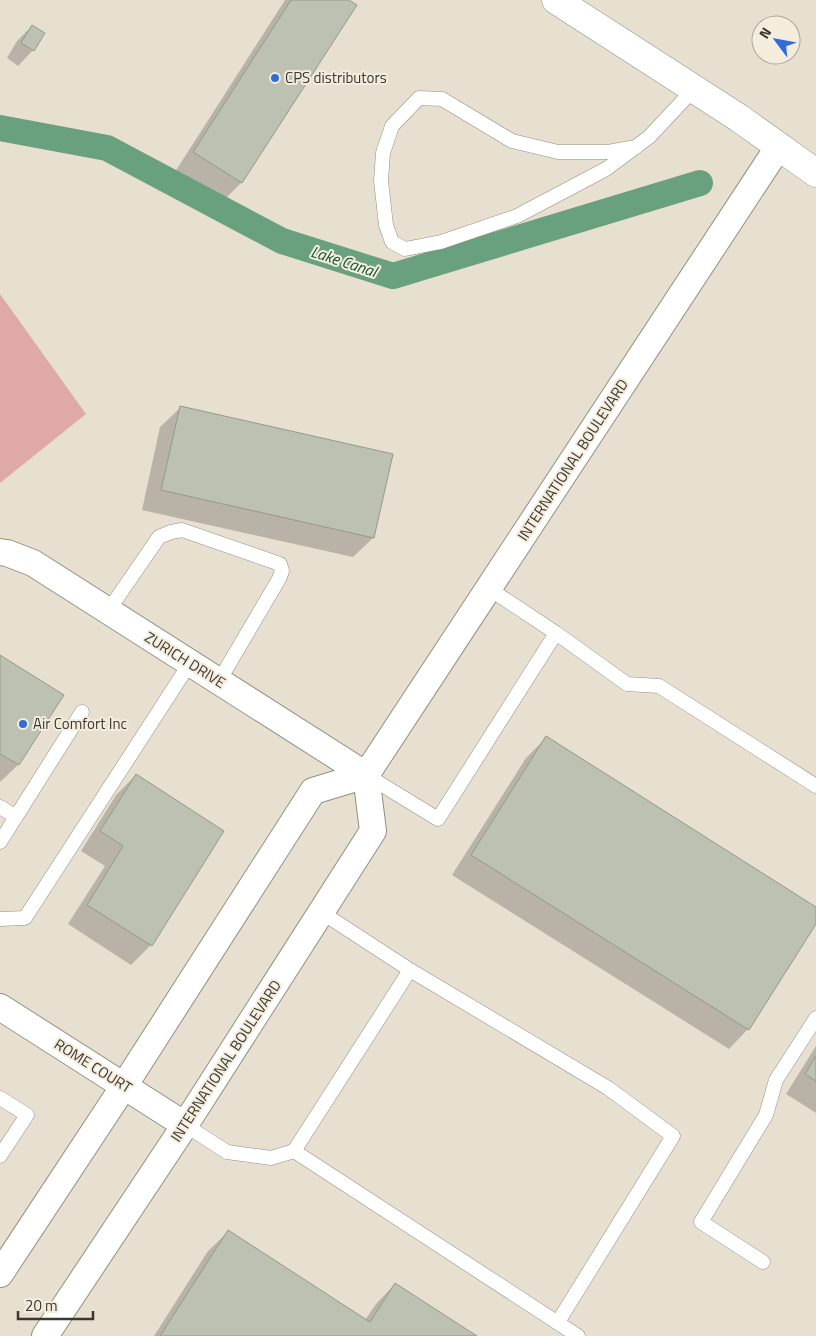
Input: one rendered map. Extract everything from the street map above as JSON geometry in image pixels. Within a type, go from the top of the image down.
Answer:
[{"type":"main road","points":[[560,1],[779,146],[816,173]]},
{"type":"street","name":"INTERNATIONAL BOULEVARD","points":[[45,1336],[185,1125],[374,831],[366,775],[779,146]]},
{"type":"street","name":"ZURICH DRIVE","points":[[0,552],[33,563],[366,775]]},
{"type":"street","points":[[0,1274],[124,1086],[312,790],[366,775]]},
{"type":"street","name":"ROME COURT","points":[[0,1007],[185,1125]]},
{"type":"lane","points":[[636,147],[608,152],[558,152],[512,141],[442,99],[419,98],[392,126],[383,153],[381,180],[386,225],[392,242],[405,249],[441,242],[517,216],[606,170],[636,147],[649,137],[694,89]]},
{"type":"lane","points":[[108,611],[159,537],[171,532],[182,530],[280,564],[282,571],[279,579],[219,681]]},
{"type":"lane","points":[[488,588],[556,633],[627,684],[659,686],[816,786]]},
{"type":"lane","points":[[366,775],[438,819],[556,633]]},
{"type":"lane","points":[[0,919],[25,918],[190,663]]},
{"type":"lane","points":[[0,842],[82,712]]},
{"type":"lane","points":[[0,807],[16,817]]},
{"type":"lane","points":[[322,912],[410,970],[608,1088],[673,1136],[558,1322]]},
{"type":"lane","points":[[185,1125],[226,1152],[271,1158],[294,1152],[410,970]]},
{"type":"lane","points":[[763,1262],[701,1222],[766,1115],[776,1080],[816,1018]]},
{"type":"lane","points":[[0,1098],[27,1115],[0,1156]]},
{"type":"lane","points":[[294,1152],[578,1336]]},
{"type":"shaded area","points":[[0,294],[86,414],[0,483]]},
{"type":"building","name":"CPS distributors","points":[[291,0],[349,0],[357,5],[242,183],[193,152]]},
{"type":"building","points":[[32,25],[45,33],[34,51],[21,43]]},
{"type":"building","points":[[180,406],[393,454],[374,538],[161,490]]},
{"type":"building","name":"Air Comfort Inc","points":[[0,655],[64,695],[19,765],[0,754]]},
{"type":"building","points":[[546,736],[816,907],[816,924],[749,1030],[471,855]]},
{"type":"building","points":[[136,774],[224,831],[152,946],[87,905],[123,846],[100,831]]},
{"type":"building","points":[[816,1056],[816,1081],[805,1074]]},
{"type":"building","points":[[228,1230],[370,1322],[395,1283],[477,1336],[160,1336]]},
{"type":"waterway","name":"Lake Canal","points":[[0,128],[107,148],[282,241],[393,276],[700,183]]},
{"type":"place","name":"CPS distributors","points":[[275,78]]},
{"type":"place","name":"Air Comfort Inc","points":[[23,724]]}]
